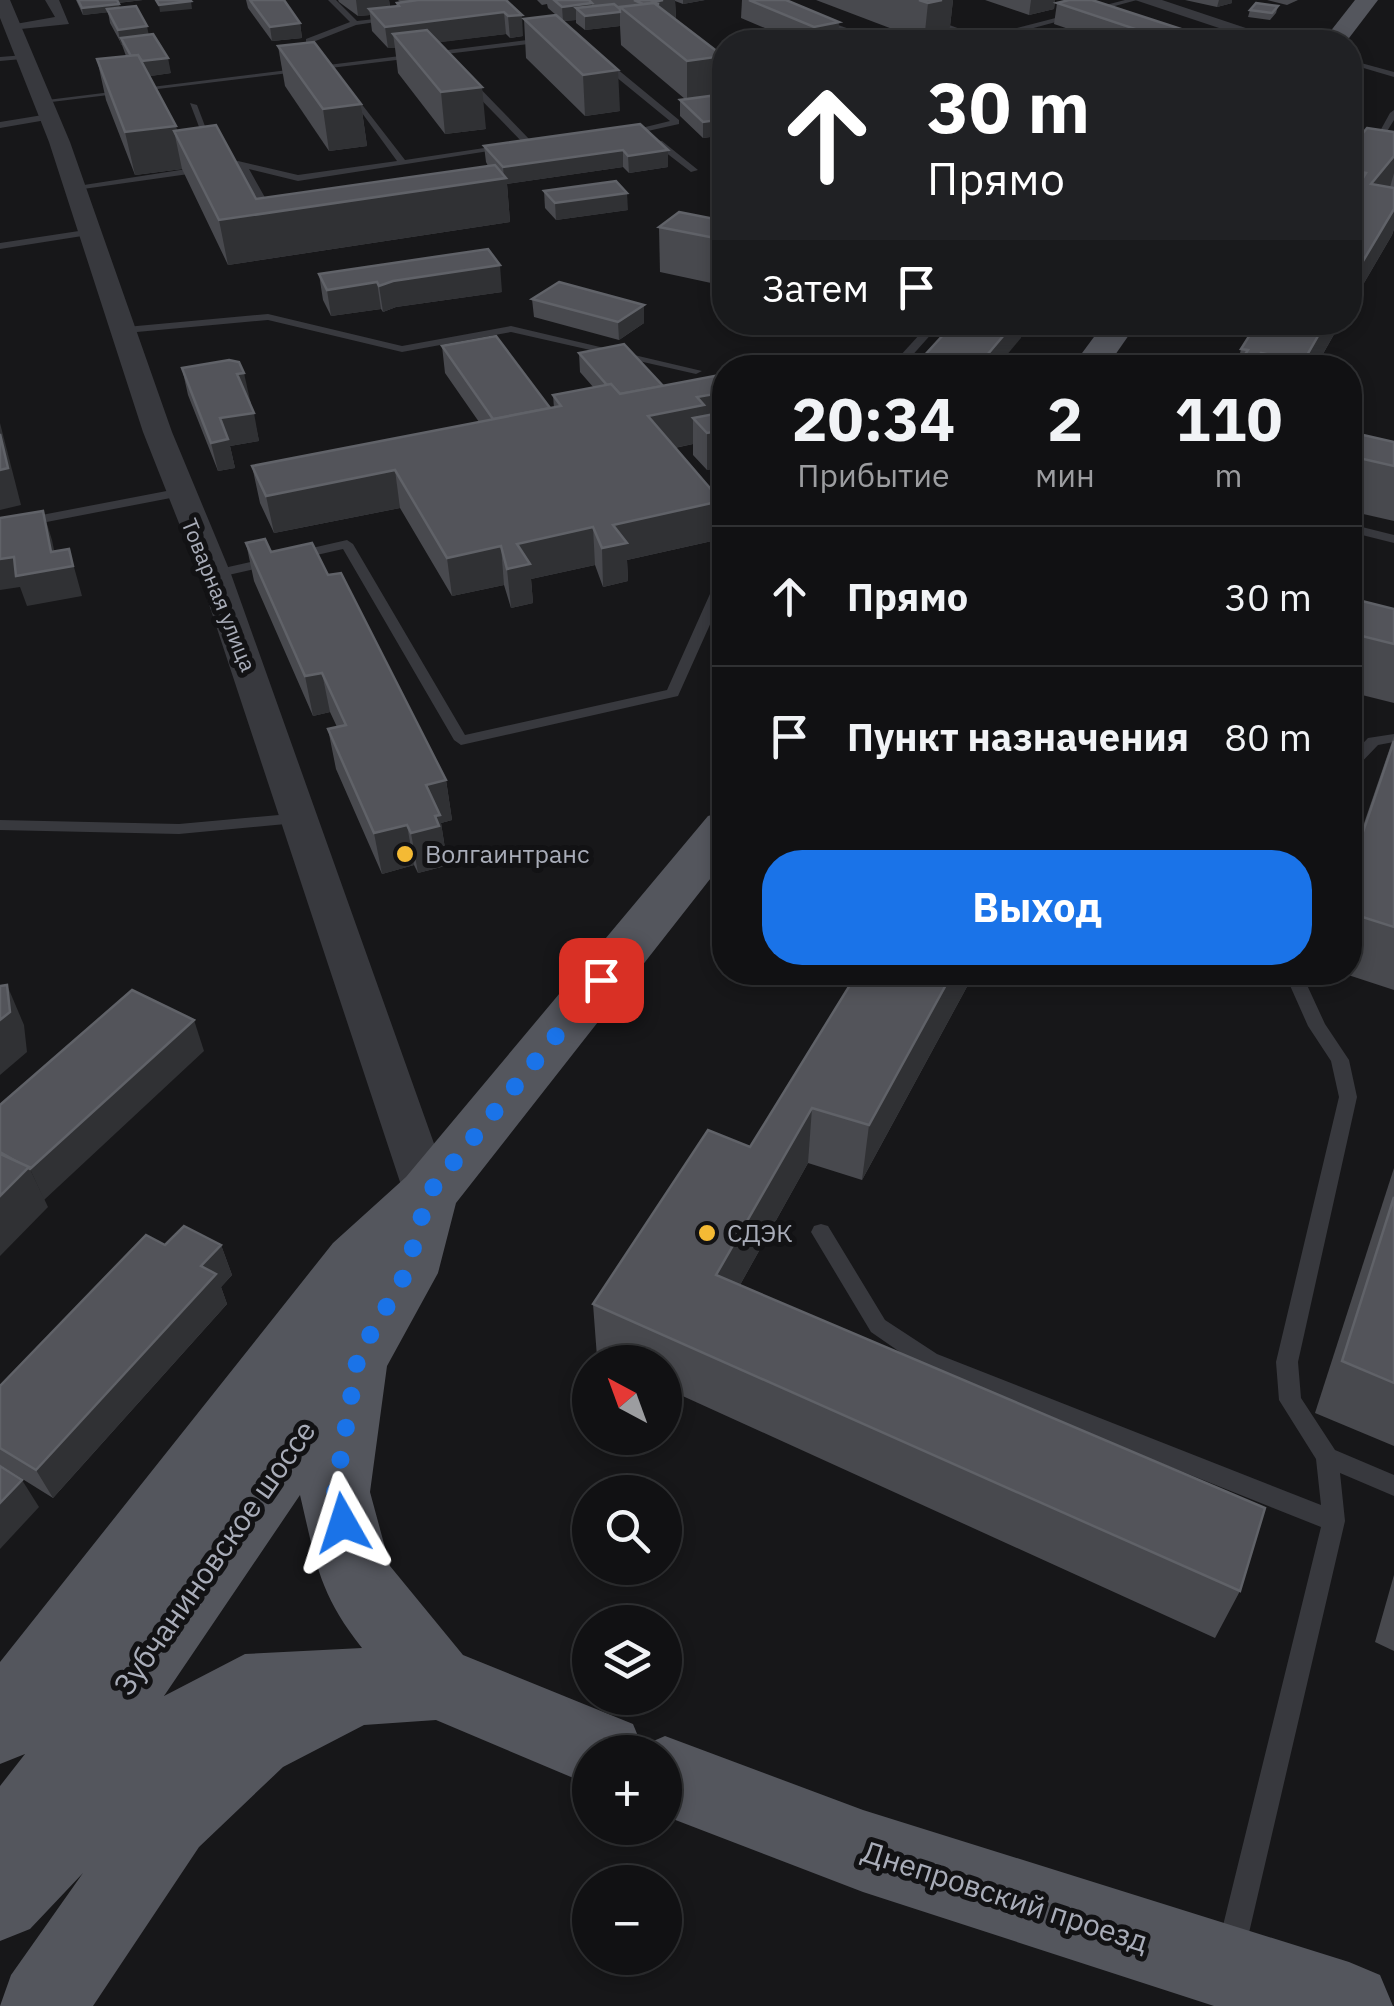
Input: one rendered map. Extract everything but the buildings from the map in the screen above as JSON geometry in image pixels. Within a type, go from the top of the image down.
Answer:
[{"type":"main road","points":[[1343,30],[1367,0]]},
{"type":"main road","name":"Зубчаниновское шоссе","points":[[0,1725],[355,1262],[428,1194],[712,843]]},
{"type":"main road","name":"Зубчаниновское шоссе","points":[[0,1853],[108,1710],[358,1356],[406,1273],[428,1194]]},
{"type":"main road","points":[[358,1356],[335,1492],[358,1584],[436,1682]]},
{"type":"main road","points":[[0,1899],[145,1750],[244,1693],[436,1682],[572,1738]]},
{"type":"main road","points":[[42,2006],[170,1818],[255,1739],[353,1689]]},
{"type":"main road","name":"Днепровский проезд","points":[[682,1782],[862,1851],[1349,2006]]},
{"type":"street","points":[[8,8],[64,21],[52,0]]},
{"type":"street","points":[[1144,0],[1240,30]]},
{"type":"street","name":"Товарная улица","points":[[8,8],[11,58],[46,109],[76,187],[177,493],[216,574],[428,1194]]},
{"type":"lane","points":[[332,0],[355,23]]},
{"type":"lane","points":[[1019,30],[1133,0]]},
{"type":"lane","points":[[309,68],[309,41],[355,23],[411,17]]},
{"type":"lane","points":[[810,17],[845,30]]},
{"type":"lane","points":[[928,20],[951,30]]},
{"type":"lane","points":[[0,124],[46,109],[309,68],[542,40],[529,29]]},
{"type":"lane","points":[[592,54],[676,122],[620,136],[659,143],[694,170]]},
{"type":"lane","points":[[1362,66],[1394,75]]},
{"type":"lane","points":[[458,71],[529,144]]},
{"type":"lane","points":[[344,84],[403,162]]},
{"type":"lane","points":[[192,106],[220,167]]},
{"type":"lane","points":[[668,116],[687,113]]},
{"type":"lane","points":[[1372,149],[1394,113]]},
{"type":"lane","points":[[244,169],[298,178],[546,142]]},
{"type":"lane","points":[[76,187],[238,164],[280,232]]},
{"type":"lane","points":[[324,174],[332,189]]},
{"type":"lane","points":[[0,246],[92,232]]},
{"type":"lane","points":[[126,330],[268,316],[402,348],[512,330],[696,371]]},
{"type":"lane","points":[[906,355],[925,335]]},
{"type":"lane","points":[[0,527],[177,493]]},
{"type":"lane","points":[[1362,531],[1394,538]]},
{"type":"lane","points":[[216,574],[348,544],[461,740],[672,693],[712,605]]},
{"type":"lane","points":[[1362,753],[1373,741],[1394,738]]},
{"type":"lane","points":[[0,825],[179,829],[301,818]]},
{"type":"lane","points":[[1226,1970],[1334,1521],[1327,1457],[1290,1400],[1287,1362],[1348,1097],[1340,1060],[1316,1026],[1298,985]]},
{"type":"lane","points":[[821,1232],[878,1326],[930,1361],[1334,1521]]},
{"type":"lane","points":[[1327,1457],[1394,1486]]},
{"type":"place","name":"Волгаинтранс","points":[[405,854]]},
{"type":"place","name":"СДЭК","points":[[707,1233]]},
{"type":"route","points":[[343,1523],[335,1492],[358,1356],[406,1273],[428,1194],[601,980]]}]
